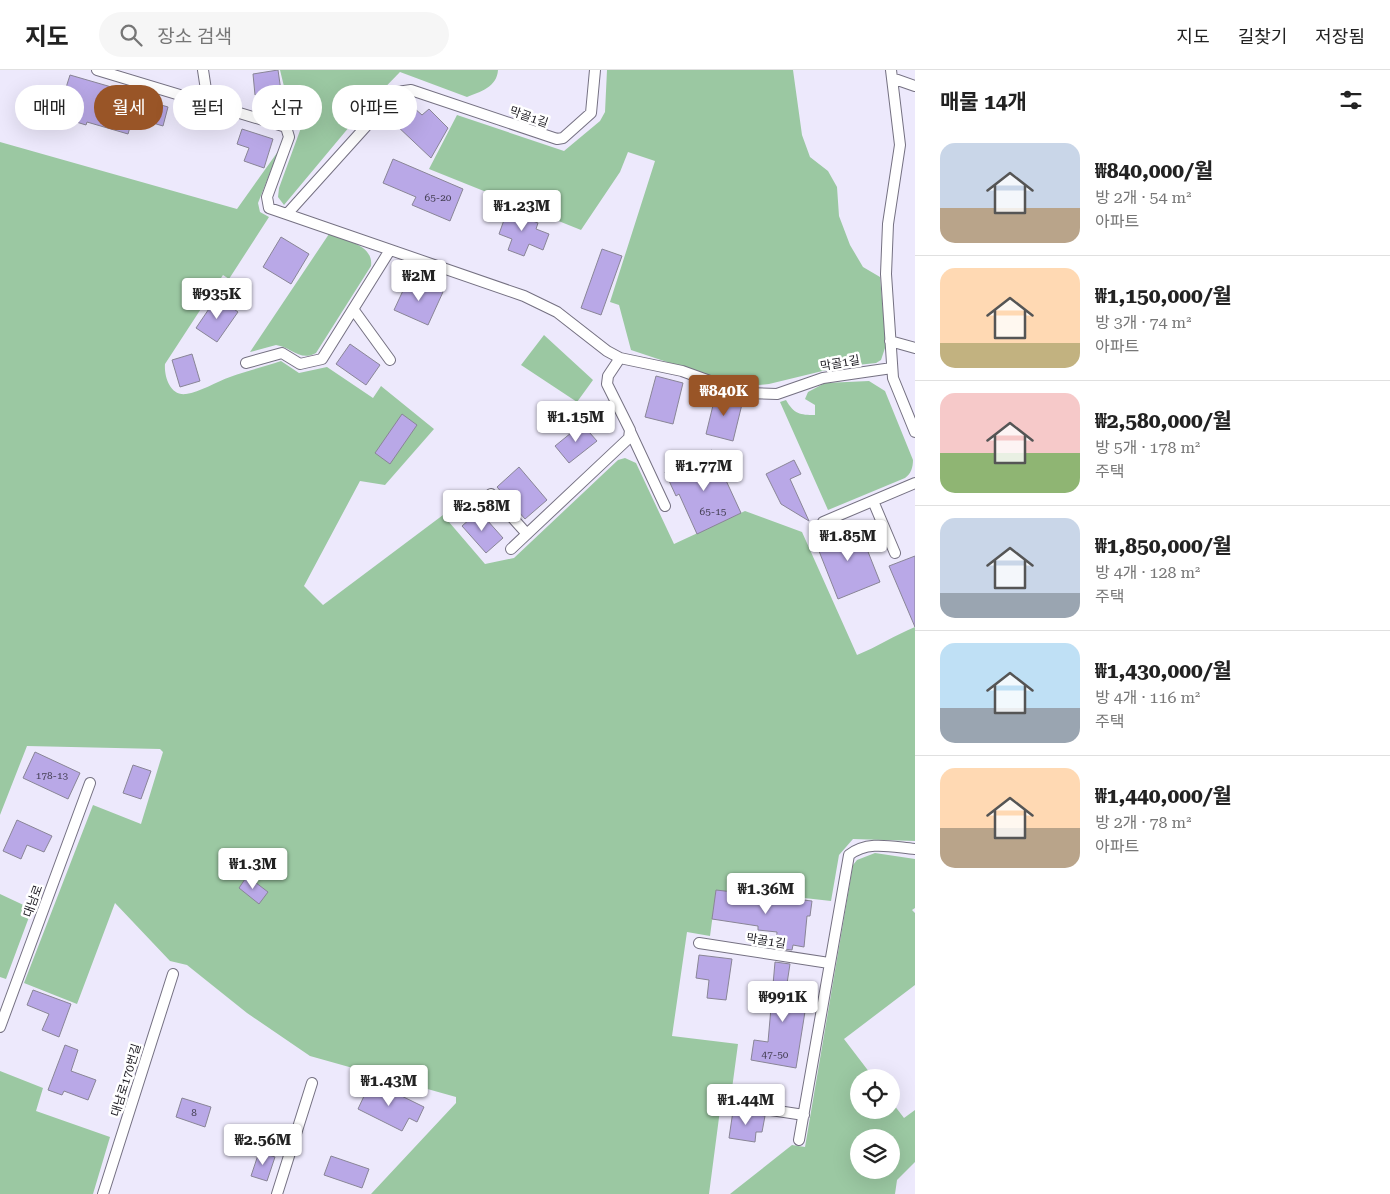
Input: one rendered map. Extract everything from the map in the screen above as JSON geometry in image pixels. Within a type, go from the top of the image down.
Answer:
[{"type":"lane","name":"막골1길","points":[[97,70],[173,93]]},
{"type":"lane","points":[[203,70],[205,85]]},
{"type":"lane","name":"막골1길","points":[[287,214],[397,92],[411,90],[557,139],[563,138],[591,113],[595,70]]},
{"type":"lane","points":[[891,74],[915,86]]},
{"type":"lane","points":[[891,74],[900,145],[886,251],[890,341],[893,378],[915,432]]},
{"type":"lane","name":"막골1길","points":[[242,113],[286,127],[289,130],[289,137],[266,201],[269,208],[524,296],[557,312],[607,351],[620,358],[682,372],[743,393],[763,395],[788,392],[830,376],[892,368]]},
{"type":"lane","points":[[246,363],[282,353],[300,364],[322,360],[390,250]]},
{"type":"lane","points":[[353,309],[390,360]]},
{"type":"lane","points":[[890,341],[915,348]]},
{"type":"lane","points":[[620,358],[608,376],[607,384],[665,506]]},
{"type":"lane","points":[[511,549],[629,438],[630,430]]},
{"type":"lane","points":[[823,522],[915,483]]},
{"type":"lane","points":[[491,494],[527,534]]},
{"type":"lane","points":[[872,501],[895,553]]},
{"type":"lane","name":"대남로","points":[[0,1028],[90,783]]},
{"type":"lane","points":[[800,1140],[849,855],[859,847],[872,845],[915,849]]},
{"type":"lane","name":"막골1길","points":[[699,943],[829,963]]},
{"type":"lane","name":"대남로170번길","points":[[104,1194],[173,974]]},
{"type":"lane","points":[[277,1194],[312,1083]]},
{"type":"lane","points":[[738,1105],[804,1115]]},
{"type":"green space","points":[[280,70],[498,70],[495,81],[491,85],[467,97],[400,72],[387,85],[332,85],[332,130],[347,130],[284,205],[278,197],[279,188],[300,130],[322,130],[322,85],[284,85]]},
{"type":"green space","points":[[607,70],[793,70],[802,135],[810,157],[828,171],[837,187],[839,216],[850,245],[863,267],[880,277],[886,345],[881,360],[876,363],[839,367],[769,384],[749,386],[727,382],[631,350],[619,305],[610,302],[655,161],[628,152],[620,172],[581,230],[429,169],[457,115],[564,151],[600,121],[605,112]]},
{"type":"green space","points":[[0,142],[237,209],[279,150],[258,203],[260,212],[269,217],[229,279],[223,275],[165,364],[165,369],[172,389],[180,394],[186,394],[236,375],[281,361],[299,373],[327,367],[373,398],[381,386],[434,429],[385,485],[360,481],[304,586],[323,605],[443,515],[485,564],[514,558],[618,460],[625,458],[636,463],[674,544],[745,511],[802,532],[857,655],[915,627],[915,841],[853,839],[839,855],[831,901],[759,893],[758,896],[716,891],[710,936],[687,932],[672,1036],[738,1044],[729,1111],[720,1110],[709,1194],[371,1194],[456,1103],[456,1097],[310,1056],[247,1013],[187,965],[170,961],[115,903],[77,1004],[24,983],[93,805],[141,824],[163,752],[160,749],[27,746],[0,815]]},
{"type":"green space","points":[[329,234],[350,241],[363,248],[371,259],[371,266],[316,353],[305,356],[300,355],[276,345],[250,352]]},
{"type":"green space","points":[[544,335],[593,380],[577,402],[521,365]]},
{"type":"green space","points":[[869,381],[885,391],[913,460],[912,468],[905,478],[828,510],[780,402],[786,400],[798,413],[815,415],[815,405],[805,399],[808,392],[825,383]]},
{"type":"green space","points":[[875,853],[915,859],[915,908],[912,910],[915,913],[915,985],[844,1039],[867,1069],[850,1069],[850,1119],[900,1119],[900,1113],[904,1118],[915,1110],[915,1162],[900,1177],[900,1129],[850,1129],[850,1179],[898,1179],[895,1194],[730,1194],[792,1145],[805,1147],[853,865],[857,860]]},
{"type":"green space","points":[[0,894],[32,909],[6,979],[0,977]]},
{"type":"green space","points":[[0,1071],[43,1088],[36,1111],[110,1137],[93,1194],[0,1194]]},
{"type":"building","points":[[278,70],[280,85],[254,85],[253,74]]},
{"type":"building","points":[[70,75],[104,85],[94,85],[94,124],[87,122],[86,125],[84,124],[84,85],[67,85]]},
{"type":"building","points":[[163,106],[168,107],[163,126]]},
{"type":"building","points":[[429,109],[448,128],[431,158],[401,130],[417,130],[417,111],[422,115]]},
{"type":"building","points":[[242,129],[273,139],[264,168],[244,161],[249,148],[237,144]]},
{"type":"building","points":[[114,130],[129,130],[128,134]]},
{"type":"building","points":[[393,159],[463,189],[450,221],[412,205],[416,197],[383,183]]},
{"type":"building","points":[[509,206],[524,212],[522,217],[538,223],[536,229],[549,234],[543,250],[529,244],[524,256],[508,250],[512,239],[499,234]]},
{"type":"building","points":[[281,237],[309,254],[291,284],[263,267]]},
{"type":"building","points":[[602,249],[622,256],[601,315],[581,308]]},
{"type":"building","points":[[418,281],[443,292],[428,325],[394,310],[407,282],[416,286]]},
{"type":"building","points":[[217,297],[238,312],[217,342],[196,328]]},
{"type":"building","points":[[350,344],[380,365],[366,385],[336,364]]},
{"type":"building","points":[[192,354],[200,381],[180,387],[172,360]]},
{"type":"building","points":[[656,376],[683,383],[673,424],[645,417]]},
{"type":"building","points":[[716,393],[743,400],[733,441],[706,434]]},
{"type":"building","points":[[402,414],[417,425],[390,464],[375,453]]},
{"type":"building","points":[[582,424],[597,441],[569,463],[555,446]]},
{"type":"building","points":[[712,450],[741,513],[697,534],[679,494],[676,496],[665,472]]},
{"type":"building","points":[[794,460],[801,474],[790,479],[809,521],[781,504],[766,474]]},
{"type":"building","points":[[519,467],[547,500],[525,519],[497,487]]},
{"type":"building","points":[[479,511],[503,538],[486,553],[462,526]]},
{"type":"building","points":[[857,524],[880,582],[838,599],[815,541]]},
{"type":"building","points":[[915,556],[915,627],[889,566]]},
{"type":"building","points":[[35,752],[80,773],[68,799],[23,778]]},
{"type":"building","points":[[133,765],[151,771],[141,799],[123,793]]},
{"type":"building","points":[[17,820],[52,836],[44,852],[27,845],[21,859],[3,851]]},
{"type":"building","points":[[247,876],[268,892],[259,904],[239,888]]},
{"type":"building","points":[[716,890],[812,901],[810,916],[807,916],[804,947],[793,945],[792,950],[776,948],[777,932],[758,930],[758,926],[712,919]]},
{"type":"building","points":[[699,955],[732,959],[726,1000],[707,998],[709,980],[696,978]]},
{"type":"building","points":[[775,962],[790,964],[786,990],[808,993],[796,1068],[751,1060],[754,1040],[768,1042]]},
{"type":"building","points":[[33,990],[71,1004],[59,1037],[42,1030],[49,1014],[27,1005]]},
{"type":"building","points":[[65,1045],[78,1050],[71,1071],[96,1080],[88,1100],[64,1091],[62,1095],[48,1090]]},
{"type":"building","points":[[371,1081],[424,1107],[417,1122],[409,1118],[402,1131],[358,1109]]},
{"type":"building","points":[[182,1098],[211,1107],[205,1127],[176,1117]]},
{"type":"building","points":[[733,1111],[765,1116],[762,1132],[756,1132],[755,1142],[729,1138]]},
{"type":"building","points":[[259,1152],[275,1157],[267,1181],[251,1176]]},
{"type":"building","points":[[331,1156],[369,1169],[362,1188],[324,1175]]}]
